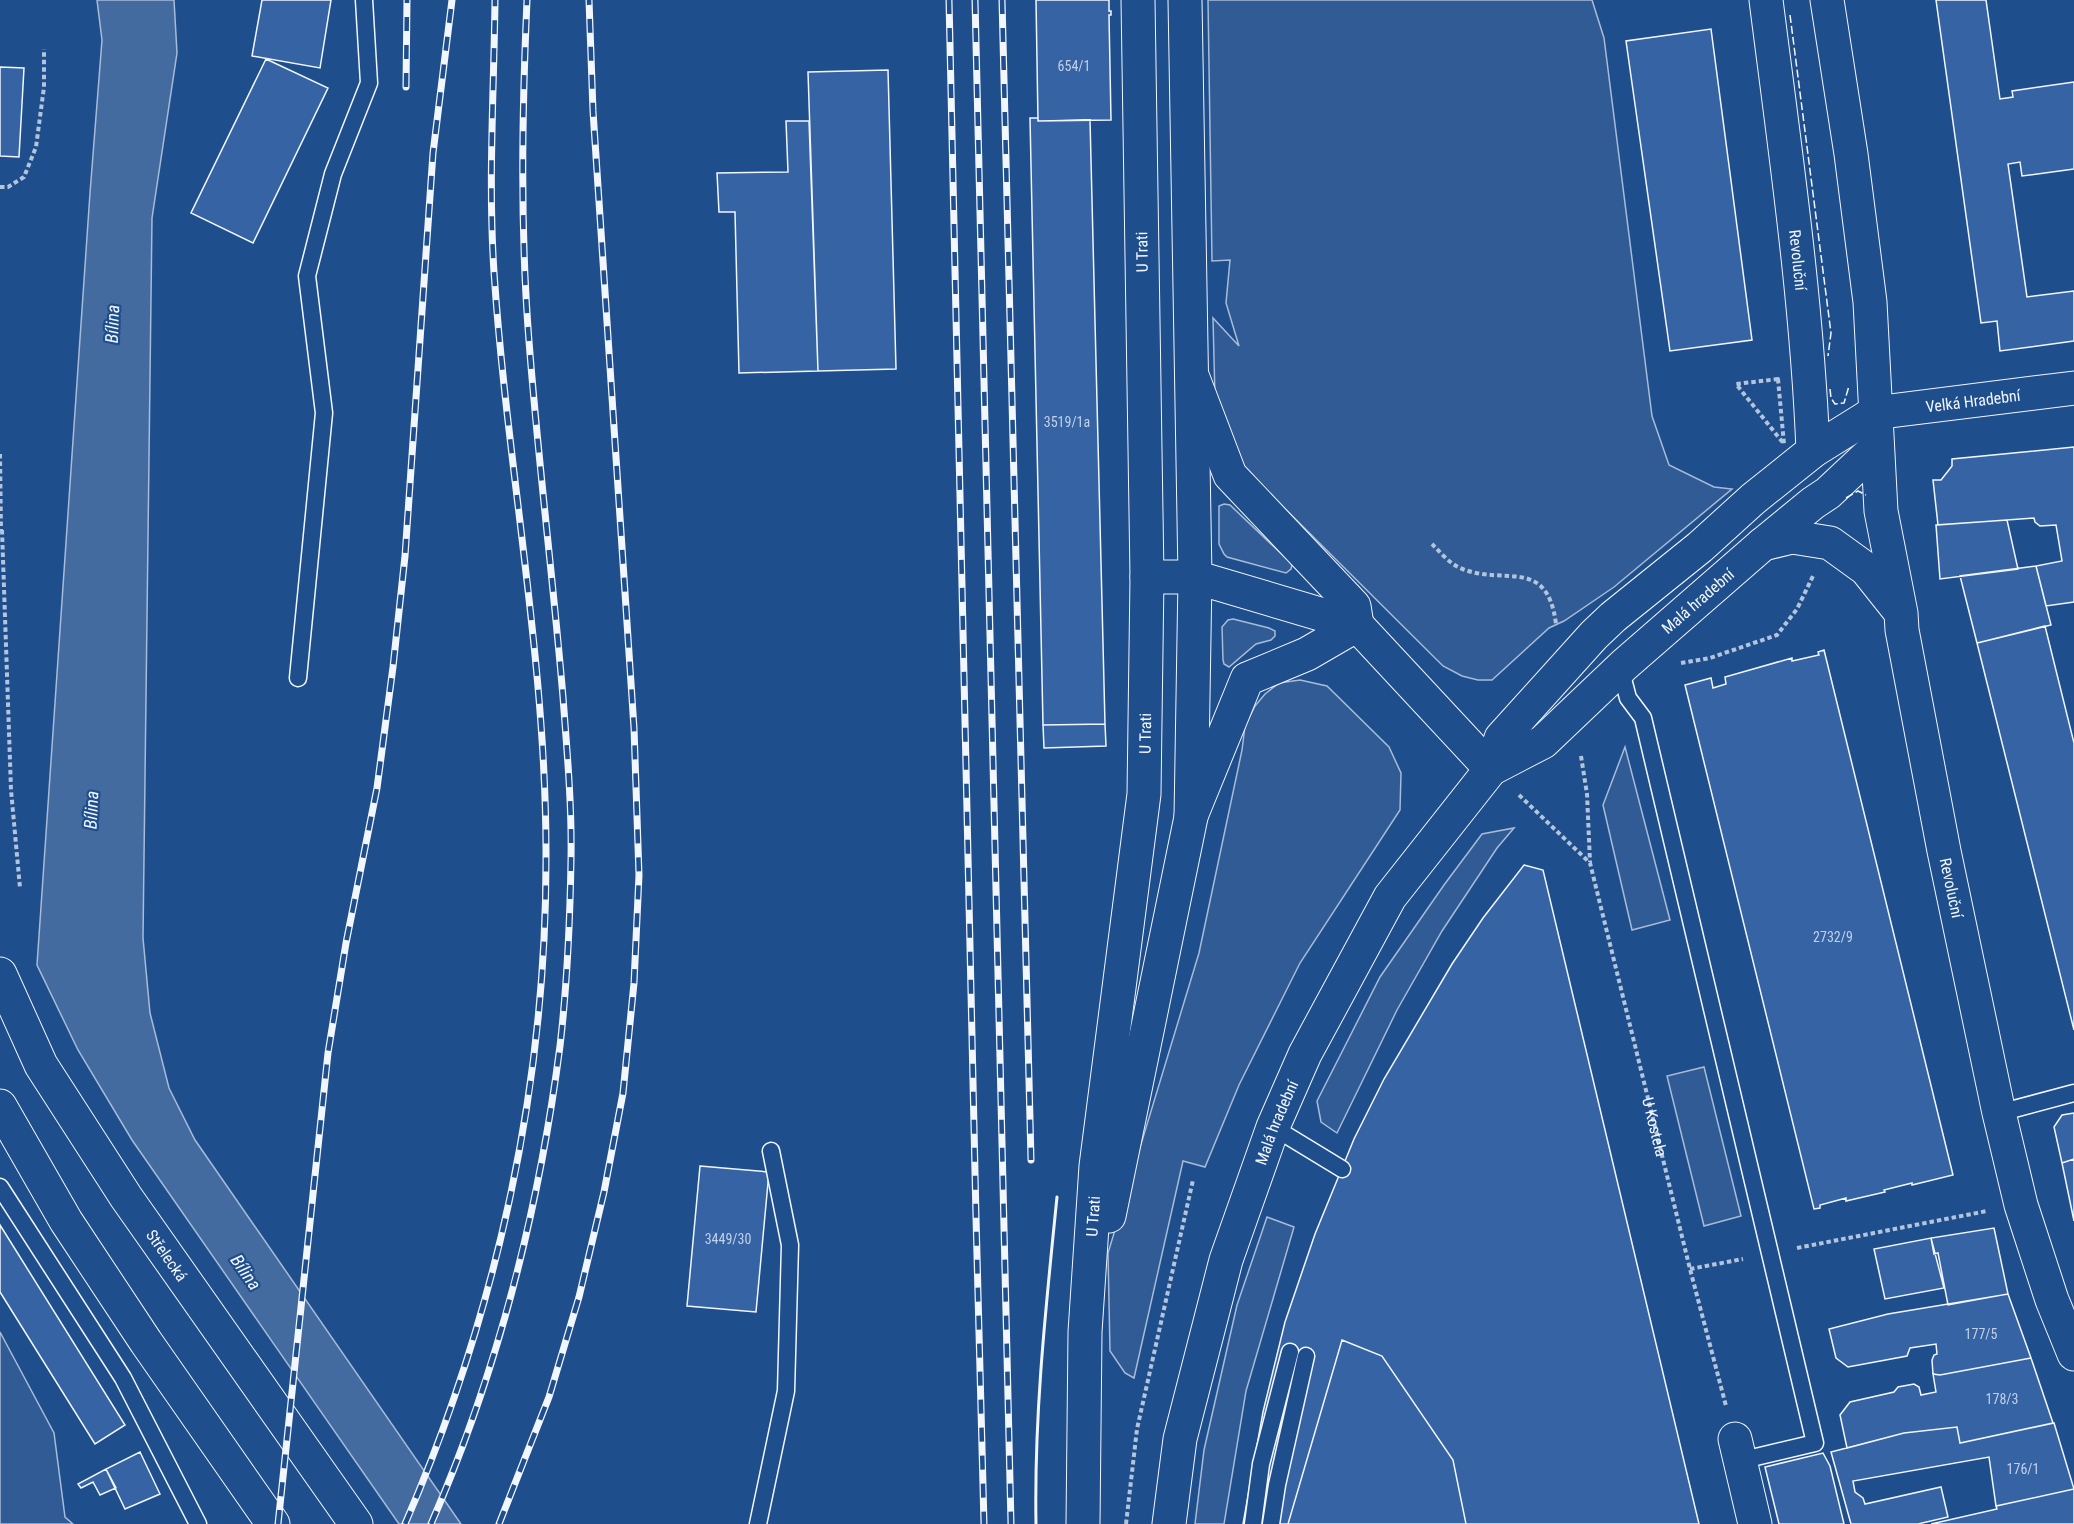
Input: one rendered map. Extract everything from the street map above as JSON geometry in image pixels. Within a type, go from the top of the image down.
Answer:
[{"type":"street","name":"U Trati","points":[[1085,1332],[1096,1166],[1144,794],[1148,577],[1138,0]]},
{"type":"street","name":"U Trati","points":[[1185,0],[1195,577],[1191,817]]},
{"type":"street","name":"Revoluční","points":[[1766,0],[1810,375],[1798,447]]},
{"type":"street","name":"Revoluční","points":[[1827,0],[1851,154],[1869,302],[1881,511],[1901,613],[1902,630],[1944,851],[1999,1113],[2021,1205],[2052,1300],[2074,1354]]},
{"type":"street","name":"U Trati","points":[[1192,376],[1230,475],[1354,606],[1357,625],[1491,769]]},
{"type":"street","name":"Velká Hradební","points":[[1874,413],[2074,388]]},
{"type":"street","points":[[1798,447],[1874,413]]},
{"type":"street","name":"Malá hradební","points":[[1169,1524],[1180,1439],[1226,1260],[1273,1127],[1305,1054],[1390,897],[1491,769],[1501,738],[1594,635],[1798,447]]},
{"type":"street","name":"Malá hradební","points":[[1491,769],[1543,742],[1624,665],[1763,544],[1813,503],[1828,494],[1877,447]]},
{"type":"street","points":[[1763,544],[1792,537],[1830,543],[1866,569],[1901,613]]},
{"type":"street","points":[[1148,577],[1195,577],[1357,625]]},
{"type":"street","name":"U Trati","points":[[1085,1332],[1191,817],[1247,679],[1307,654],[1357,625]]},
{"type":"street","name":"Střelecká","points":[[0,974],[41,1065],[126,1197],[356,1524]]},
{"type":"street","points":[[0,1106],[66,1221],[146,1342],[273,1524]]},
{"type":"street","points":[[1083,1524],[1085,1332]]},
{"type":"street","points":[[1737,1450],[1755,1524]]},
{"type":"lane","points":[[298,678],[324,413],[307,276],[333,174],[369,83],[364,0]]},
{"type":"lane","points":[[1623,679],[1628,698],[1643,718],[1815,1443],[1737,1450]]},
{"type":"lane","points":[[1999,1113],[2074,1093]]},
{"type":"lane","points":[[1273,1127],[1342,1169]]},
{"type":"lane","points":[[758,1524],[786,1391],[789,1245],[771,1151]]},
{"type":"lane","points":[[0,1187],[123,1378],[198,1524]]},
{"type":"lane","points":[[1253,1524],[1261,1464],[1298,1354],[1271,1524]]},
{"type":"path","points":[[0,187],[8,188],[24,177],[36,147],[44,87],[44,49]]},
{"type":"path","points":[[1779,379],[1736,384],[1798,447]]},
{"type":"path","points":[[0,454],[11,790],[20,888]]},
{"type":"path","points":[[1432,544],[1460,568],[1484,573],[1528,577],[1536,582],[1544,589],[1554,609],[1556,625],[1553,631]]},
{"type":"path","points":[[1676,664],[1710,658],[1777,635],[1797,609],[1817,567]]},
{"type":"path","name":"U Kostela","points":[[1581,754],[1587,794],[1590,863],[1737,1450]]},
{"type":"path","points":[[1491,769],[1590,863]]},
{"type":"path","points":[[1125,1524],[1137,1430],[1193,1180]]},
{"type":"path","points":[[1690,1269],[2021,1205]]},
{"type":"shaded area","points":[[1208,0],[1592,0],[1604,38],[1652,416],[1669,465],[1714,487],[1732,489],[1614,587],[1564,621],[1549,628],[1492,680],[1478,680],[1462,676],[1443,666],[1236,460],[1215,398],[1213,318],[1239,346],[1226,303],[1230,260],[1212,261]]},
{"type":"shaded area","points":[[1230,505],[1289,561],[1292,565],[1291,569],[1286,573],[1227,557],[1219,544],[1219,506]]},
{"type":"shaded area","points":[[1233,619],[1269,628],[1275,631],[1275,636],[1271,640],[1256,644],[1229,667],[1224,664],[1223,660],[1222,627],[1228,620]]},
{"type":"shaded area","points":[[1300,680],[1327,686],[1389,747],[1401,773],[1400,810],[1300,963],[1239,1085],[1205,1167],[1183,1161],[1134,1378],[1125,1373],[1110,1351],[1108,1253],[1199,953],[1242,750],[1245,726],[1255,706],[1265,694],[1279,683]]},
{"type":"shaded area","points":[[1625,747],[1670,920],[1632,930],[1603,805]]},
{"type":"shaded area","points":[[1514,828],[1497,848],[1442,931],[1397,1010],[1337,1133],[1321,1122],[1317,1101],[1380,977],[1482,834]]},
{"type":"shaded area","points":[[1704,1067],[1741,1216],[1704,1226],[1667,1076]]},
{"type":"shaded area","points":[[1267,1217],[1294,1227],[1246,1391],[1224,1524],[1195,1524],[1204,1450],[1237,1305]]},
{"type":"shaded area","points":[[0,1332],[54,1433],[65,1517],[73,1524],[0,1524]]},
{"type":"water","name":"Bílina","points":[[97,0],[174,0],[177,53],[152,218],[143,938],[150,1013],[169,1088],[195,1140],[461,1524],[399,1524],[132,1140],[78,1050],[37,965],[102,40]]},
{"type":"building","points":[[262,0],[331,0],[320,68],[252,56]]},
{"type":"building","points":[[1036,0],[1109,0],[1109,11],[1111,11],[1109,15],[1111,120],[1038,121]]},
{"type":"building","points":[[1936,0],[1986,0],[2000,99],[2013,97],[2012,91],[2074,82],[2074,169],[2022,176],[2020,162],[2008,164],[2027,297],[2074,291],[2074,341],[2000,351],[1997,321],[1981,323]]},
{"type":"building","points":[[1711,29],[1752,340],[1670,351],[1626,41]]},
{"type":"building","points":[[266,59],[328,88],[253,243],[191,213]]},
{"type":"building","points":[[0,67],[24,68],[19,157],[0,156]]},
{"type":"building","points":[[888,70],[896,369],[818,371],[808,72]]},
{"type":"building","points":[[1030,118],[1038,118],[1038,121],[1090,120],[1105,724],[1043,725]]},
{"type":"building","points":[[786,121],[809,121],[818,371],[739,373],[735,212],[719,212],[717,173],[788,172]]},
{"type":"building","points":[[2074,447],[2074,602],[2046,606],[2036,566],[2062,561],[2056,525],[2040,526],[2034,518],[1938,525],[1933,480],[1941,480],[1952,466],[1952,459]]},
{"type":"building","points":[[2007,520],[2018,569],[1940,579],[1936,525]]},
{"type":"building","points":[[2036,566],[2051,625],[1977,643],[1960,576]]},
{"type":"building","points":[[2045,626],[2074,743],[2074,1030],[1977,643]]},
{"type":"building","points":[[1824,650],[1953,1175],[1912,1185],[1912,1183],[1846,1201],[1846,1198],[1820,1205],[1820,1208],[1814,1209],[1685,685],[1711,678],[1713,688],[1726,684],[1725,677],[1792,658],[1792,661],[1819,655],[1818,652]]},
{"type":"building","points":[[1105,724],[1106,746],[1044,748],[1043,725]]},
{"type":"building","points":[[1524,865],[1543,870],[1699,1524],[1243,1524],[1263,1412],[1285,1322],[1315,1234],[1354,1139],[1384,1079],[1452,964],[1483,918]]},
{"type":"building","points":[[2074,1113],[2074,1159],[2062,1163],[2054,1127],[2062,1115]]},
{"type":"building","points":[[2074,1159],[2074,1221],[2062,1163]]},
{"type":"building","points":[[700,1166],[769,1172],[756,1312],[687,1306]]},
{"type":"building","points":[[0,1225],[125,1425],[95,1444],[0,1292]]},
{"type":"building","points":[[1994,1228],[2008,1294],[1948,1305],[1938,1253],[1934,1254],[1931,1238]]},
{"type":"building","points":[[1931,1238],[1944,1288],[1885,1299],[1874,1249]]},
{"type":"building","points":[[2008,1294],[2031,1358],[1940,1375],[1933,1374],[1932,1360],[1937,1354],[1936,1344],[1910,1348],[1907,1356],[1848,1367],[1836,1358],[1829,1329],[1888,1314]]},
{"type":"building","points":[[1342,1340],[1382,1356],[1453,1460],[1466,1524],[1288,1524]]},
{"type":"building","points":[[2031,1358],[2053,1423],[1960,1443],[1957,1427],[1904,1433],[1847,1448],[1840,1415],[1850,1402],[1894,1392],[1898,1387],[1914,1384],[1919,1387],[1921,1395],[1936,1392],[1933,1374],[1940,1375]]},
{"type":"building","points":[[2054,1423],[2074,1489],[1996,1506],[1989,1457],[1853,1481],[1855,1492],[1863,1498],[1865,1504],[1941,1487],[1948,1517],[1918,1524],[1851,1524],[1831,1452],[1904,1433],[1957,1427],[1960,1443]]},
{"type":"building","points":[[140,1452],[160,1494],[125,1509],[106,1469]]},
{"type":"building","points":[[1823,1453],[1830,1466],[1844,1524],[1779,1524],[1765,1467]]},
{"type":"building","points":[[106,1469],[116,1488],[100,1495],[93,1482],[81,1488],[78,1484]]},
{"type":"building","points":[[2074,1489],[2074,1524],[1931,1524],[1997,1509],[1996,1506]]},
{"type":"railway","points":[[406,87],[407,0]]},
{"type":"railway","points":[[278,1524],[328,1053],[346,943],[377,788],[393,667],[405,556],[433,153],[452,0]]},
{"type":"railway","points":[[405,1524],[437,1445],[465,1364],[490,1282],[510,1199],[537,1031],[544,946],[545,786],[540,713],[500,345],[492,238],[491,170],[495,0]]},
{"type":"railway","points":[[431,1524],[476,1409],[512,1290],[527,1229],[551,1107],[560,1046],[566,977],[571,860],[569,778],[533,386],[524,256],[523,128],[527,0]]},
{"type":"railway","points":[[499,1524],[549,1397],[579,1297],[604,1192],[623,1093],[634,983],[639,875],[634,728],[593,111],[589,0]]},
{"type":"railway","points":[[949,0],[984,1524]]},
{"type":"railway","points":[[975,0],[1011,1524]]},
{"type":"railway","points":[[1002,0],[1031,1160]]},
{"type":"fence","points":[[1790,15],[1831,333],[1828,356]]},
{"type":"fence","points":[[1830,389],[1831,398],[1835,404],[1844,403],[1849,386]]},
{"type":"fence","points":[[1846,498],[1858,491],[1866,495]]},
{"type":"wall","points":[[1036,1524],[1039,1401],[1057,1197]]}]
